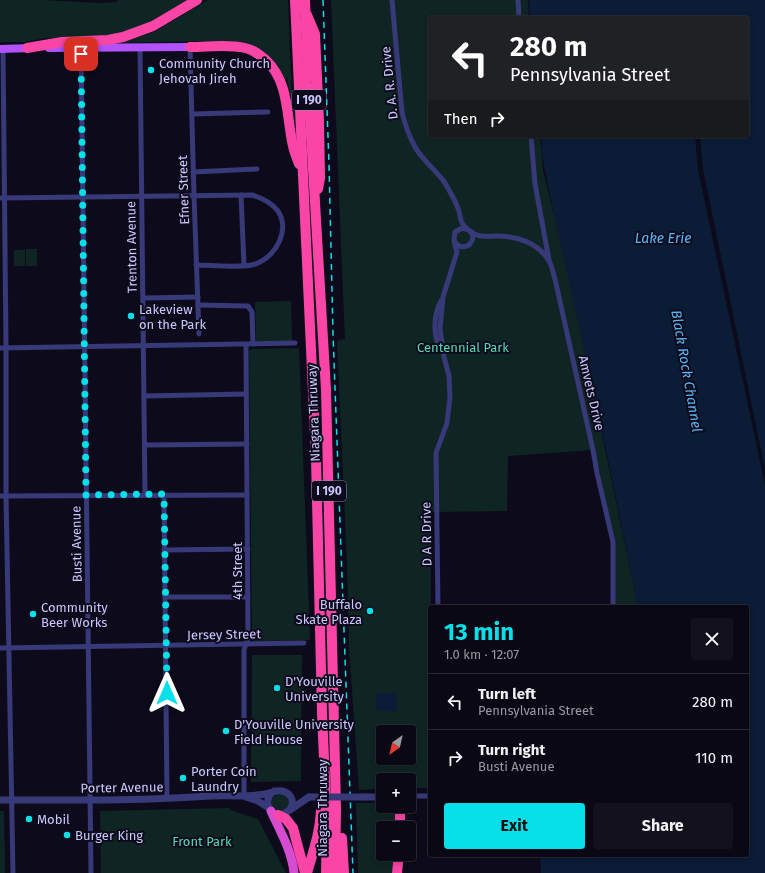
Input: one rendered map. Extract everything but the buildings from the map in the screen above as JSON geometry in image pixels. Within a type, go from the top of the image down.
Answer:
[{"type":"highway","points":[[27,48],[62,42],[123,38],[153,26],[197,0]]},
{"type":"highway","points":[[295,0],[307,15],[315,34],[320,178],[315,199]]},
{"type":"highway","name":"Niagara Thruway","points":[[295,0],[316,458],[322,713],[327,821],[326,873]]},
{"type":"highway","name":"Niagara Thruway","points":[[305,0],[308,83],[326,390],[336,809],[335,873]]},
{"type":"highway","points":[[190,46],[246,48],[258,53],[269,62],[278,75],[285,94],[293,147],[303,174]]},
{"type":"highway","points":[[305,870],[313,856],[319,832],[321,803],[319,730],[322,713]]},
{"type":"highway","points":[[336,809],[341,830],[344,873]]},
{"type":"highway","points":[[273,811],[286,819],[294,828],[305,870]]},
{"type":"highway","points":[[273,811],[292,859],[294,873]]},
{"type":"highway","points":[[397,873],[398,861]]},
{"type":"main road","points":[[2,49],[190,46]]},
{"type":"street","name":"D. A. R. Drive","points":[[392,0],[402,112],[405,126],[416,148],[437,173],[450,192],[456,203],[462,223],[475,235],[480,237]]},
{"type":"street","points":[[518,0],[519,16]]},
{"type":"street","name":"Efner Street","points":[[190,46],[199,334]]},
{"type":"street","name":"Busti Avenue","points":[[80,47],[91,873]]},
{"type":"street","name":"Trenton Avenue","points":[[140,47],[145,495]]},
{"type":"street","points":[[2,49],[2,198],[6,348],[6,496],[13,873]]},
{"type":"street","points":[[192,114],[268,112]]},
{"type":"street","points":[[530,138],[535,184],[549,261]]},
{"type":"street","points":[[193,172],[257,169]]},
{"type":"street","points":[[243,195],[244,265]]},
{"type":"street","points":[[2,198],[252,195],[262,198],[273,206],[280,217],[282,232],[281,239],[277,246],[266,258],[253,265],[196,265]]},
{"type":"street","points":[[457,256],[457,249],[454,241],[455,232],[460,225],[460,220]]},
{"type":"street","points":[[455,232],[462,228],[469,230],[473,237],[470,245]]},
{"type":"street","points":[[457,256],[476,238],[509,236],[523,240],[541,251],[549,261]]},
{"type":"street","points":[[454,241],[460,247],[470,245]]},
{"type":"street","name":"D A R Drive","points":[[438,605],[436,453],[447,423],[450,397],[449,376],[444,357],[440,328],[442,297],[457,256]]},
{"type":"street","name":"Amvets Drive","points":[[549,261],[556,286],[613,542],[613,605]]},
{"type":"street","points":[[143,298],[198,297]]},
{"type":"street","points":[[198,305],[248,306],[252,312],[253,344]]},
{"type":"street","points":[[0,348],[295,343]]},
{"type":"street","name":"4th Street","points":[[244,796],[244,650],[248,638],[246,345]]},
{"type":"street","points":[[144,396],[246,394]]},
{"type":"street","points":[[145,445],[247,444]]},
{"type":"street","points":[[0,496],[164,494],[247,495]]},
{"type":"street","points":[[164,494],[167,798]]},
{"type":"street","points":[[164,550],[248,549]]},
{"type":"street","points":[[165,597],[248,597]]},
{"type":"street","name":"Jersey Street","points":[[0,648],[304,643]]},
{"type":"street","name":"Porter Avenue","points":[[0,800],[90,800],[244,796],[262,795],[279,790],[294,796],[376,797]]},
{"type":"street","points":[[274,791],[267,800],[273,811],[283,814],[308,797]]},
{"type":"street","points":[[287,792],[290,795],[292,803],[290,810]]},
{"type":"street","name":"Porter Avenue","points":[[244,796],[258,801],[273,811]]},
{"type":"street","points":[[416,796],[428,796]]},
{"type":"green space","points":[[0,0],[44,0],[101,3],[117,2],[117,0],[187,0],[148,23],[115,35],[100,37],[46,38],[24,42],[0,42]]},
{"type":"green space","points":[[208,0],[288,0],[292,102],[287,78],[285,79],[278,66],[268,55],[250,45],[241,42],[205,41],[109,43],[129,40],[154,32]]},
{"type":"green space","name":"Centennial Park","points":[[331,0],[528,0],[529,16],[428,16],[428,138],[540,138],[543,170],[569,276],[638,605],[613,605],[613,542],[593,450],[508,456],[507,511],[431,512],[431,605],[428,605],[428,788],[416,788],[416,773],[376,773],[376,789],[359,790],[349,647],[347,562],[337,341],[345,339]]},
{"type":"green space","points":[[26,249],[37,249],[37,266],[26,266]]},
{"type":"green space","points":[[14,250],[25,250],[25,266],[14,266]]},
{"type":"green space","points":[[291,301],[292,341],[256,341],[255,302]]},
{"type":"green space","points":[[299,348],[310,640],[255,641],[252,639],[249,351],[251,349]]},
{"type":"green space","name":"D'Youville University","points":[[252,655],[302,655],[301,781],[251,782]]},
{"type":"green space","points":[[276,794],[284,794],[289,799],[287,810],[284,812],[276,812],[271,807],[271,799]]},
{"type":"green space","points":[[356,803],[376,803],[376,813],[395,813],[395,821],[376,821],[376,861],[393,861],[392,873],[358,873]]},
{"type":"green space","name":"Front Park","points":[[230,808],[230,810],[258,819],[286,873],[101,873],[100,811]]},
{"type":"green space","points":[[0,811],[4,811],[5,873],[0,873]]},
{"type":"water","name":"Lake Erie","points":[[529,0],[765,0],[765,873],[541,873],[540,857],[749,857],[749,605],[638,605],[607,455],[549,191],[542,154],[541,138],[749,138],[749,16],[530,16]]},
{"type":"water","points":[[376,693],[397,693],[397,711],[376,711]]},
{"type":"pier","points":[[695,138],[700,138],[703,169],[765,469],[765,485],[698,170]]},
{"type":"railway","points":[[323,0],[333,334],[353,873]]},
{"type":"place","name":"Community Church Jehovah Jireh","points":[[151,70]]},
{"type":"place","name":"Lakeview on the Park","points":[[131,316]]},
{"type":"place","name":"Buffalo Skate Plaza","points":[[370,611]]},
{"type":"place","name":"Community Beer Works","points":[[33,614]]},
{"type":"place","name":"D'Youville University","points":[[277,688]]},
{"type":"place","name":"D'Youville University Field House","points":[[226,731]]},
{"type":"place","name":"Porter Coin Laundry","points":[[183,778]]},
{"type":"place","name":"Mobil","points":[[29,819]]},
{"type":"place","name":"Burger King","points":[[67,835]]},
{"type":"route","points":[[81,54],[86,495],[164,494],[167,693]]},
{"type":"water label","name":"Black Rock Channel","points":[[687,371]]}]
